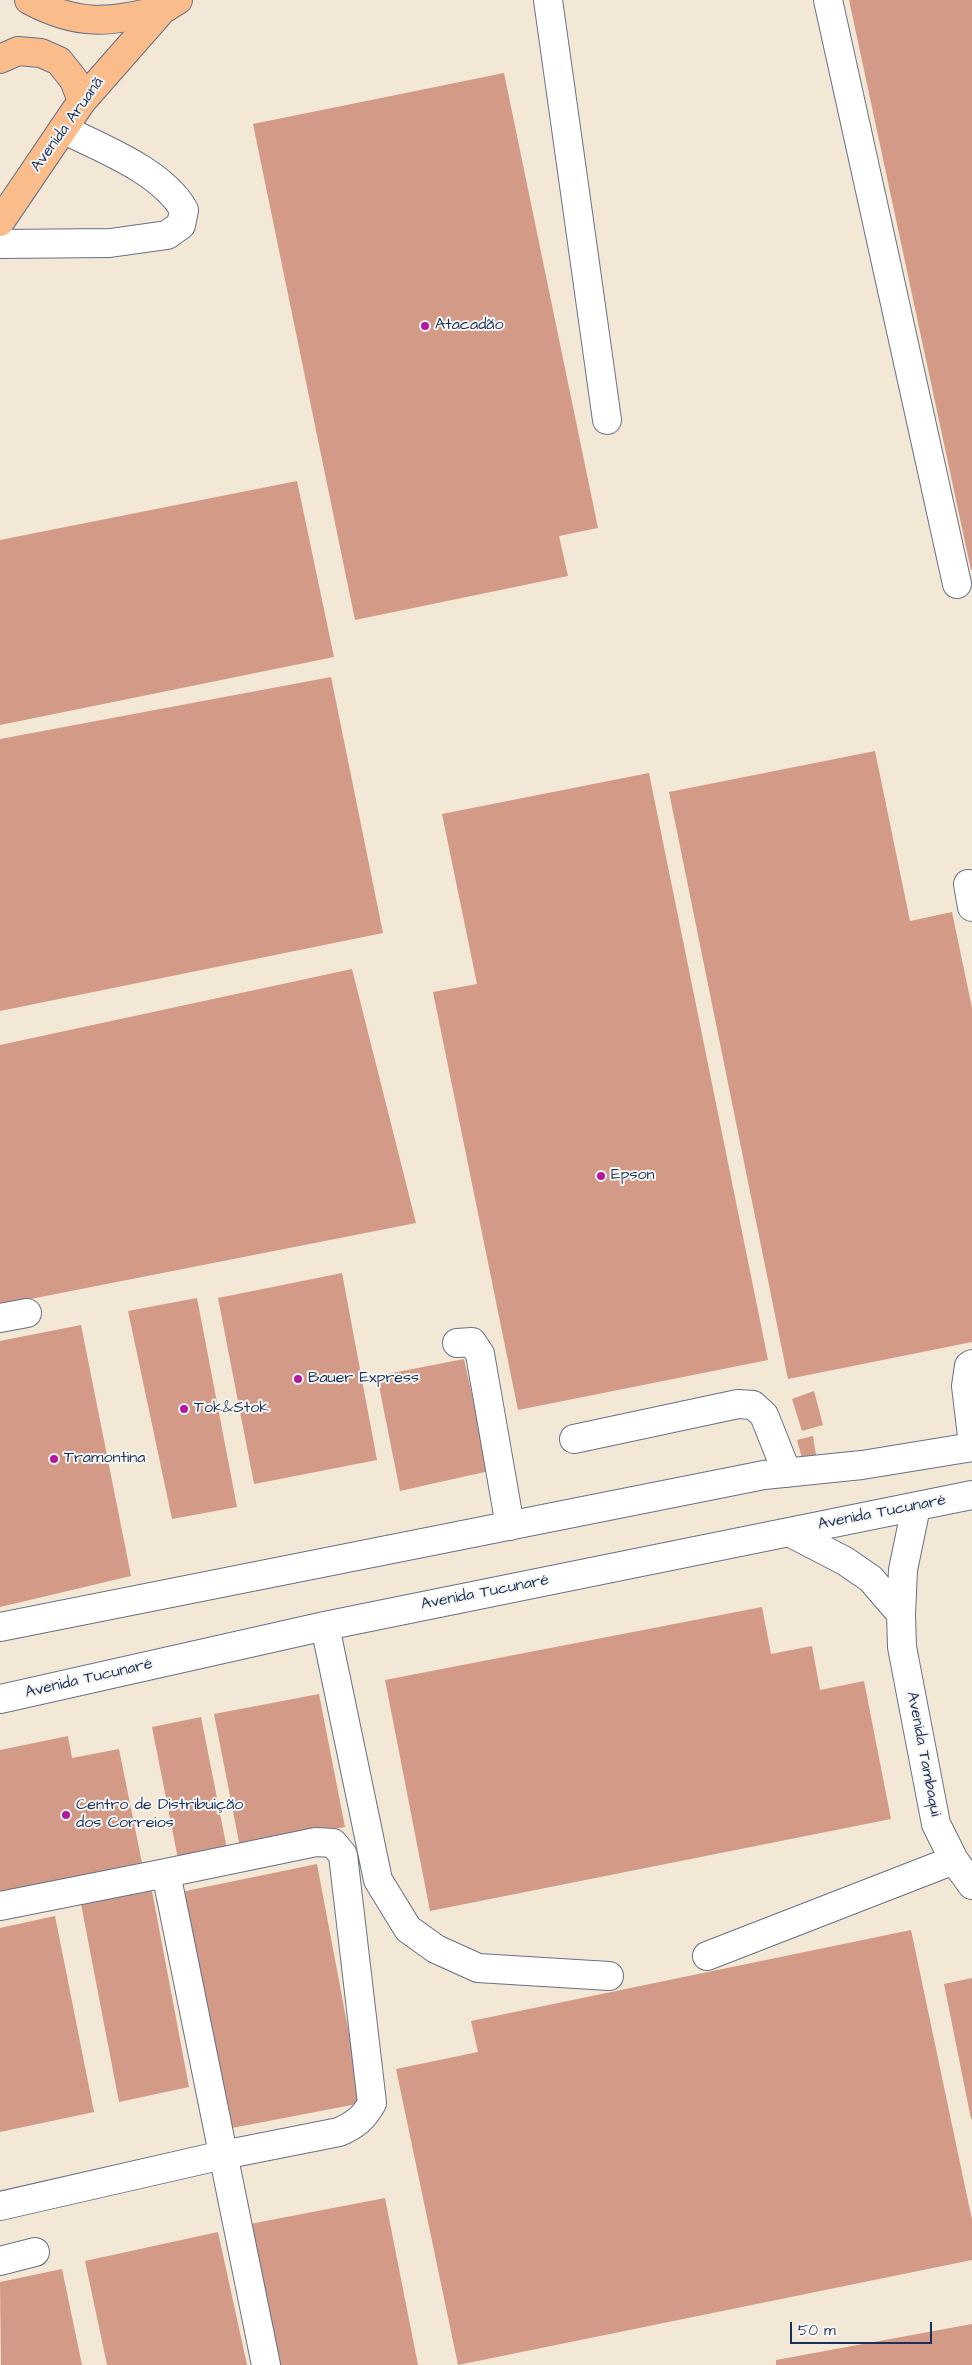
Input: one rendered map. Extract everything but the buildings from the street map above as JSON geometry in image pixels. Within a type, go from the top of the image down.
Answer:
[{"type":"main road","points":[[30,0],[51,12],[72,18],[97,20],[121,19],[170,5]]},
{"type":"main road","name":"Avenida Aruanã","points":[[0,222],[82,101],[170,5]]},
{"type":"main road","points":[[0,59],[18,50],[41,53],[59,61],[74,80],[82,101]]},
{"type":"street","points":[[548,0],[607,420]]},
{"type":"street","points":[[828,0],[957,584]]},
{"type":"street","points":[[0,244],[110,243],[167,235],[181,225],[184,210],[176,196],[139,168],[63,128]]},
{"type":"street","points":[[0,1318],[27,1313]]},
{"type":"street","points":[[457,1343],[472,1342],[480,1354],[510,1526]]},
{"type":"street","points":[[972,1364],[969,1366],[966,1386],[972,1436]]},
{"type":"street","points":[[574,1439],[738,1404],[753,1406],[764,1415],[787,1473]]},
{"type":"street","points":[[0,1627],[764,1475],[862,1465],[972,1447]]},
{"type":"street","name":"Avenida Tucunaré","points":[[0,1699],[325,1626],[972,1495]]},
{"type":"street","name":"Avenida Tambaqui","points":[[916,1507],[903,1570],[900,1614],[902,1647],[936,1824],[954,1860],[972,1885]]},
{"type":"street","points":[[789,1532],[845,1561],[871,1579],[900,1614]]},
{"type":"street","points":[[325,1626],[378,1880],[408,1929],[436,1949],[478,1968],[609,1976]]},
{"type":"street","points":[[0,1906],[316,1842],[333,1843],[343,1855],[372,2103],[366,2115],[354,2126],[339,2132],[223,2155],[0,2206]]},
{"type":"street","points":[[707,1956],[954,1860]]},
{"type":"street","points":[[166,1873],[266,2365]]},
{"type":"street","points":[[0,2261],[35,2252]]},
{"type":"place","name":"Atacadão","points":[[425,326]]},
{"type":"place","name":"Epson","points":[[601,1176]]},
{"type":"place","name":"Bauer Express","points":[[298,1379]]},
{"type":"place","name":"Tok&Stok","points":[[184,1409]]},
{"type":"place","name":"Tramontina","points":[[54,1459]]},
{"type":"place","name":"Centro de Distribuição dos Correios","points":[[66,1815]]}]
